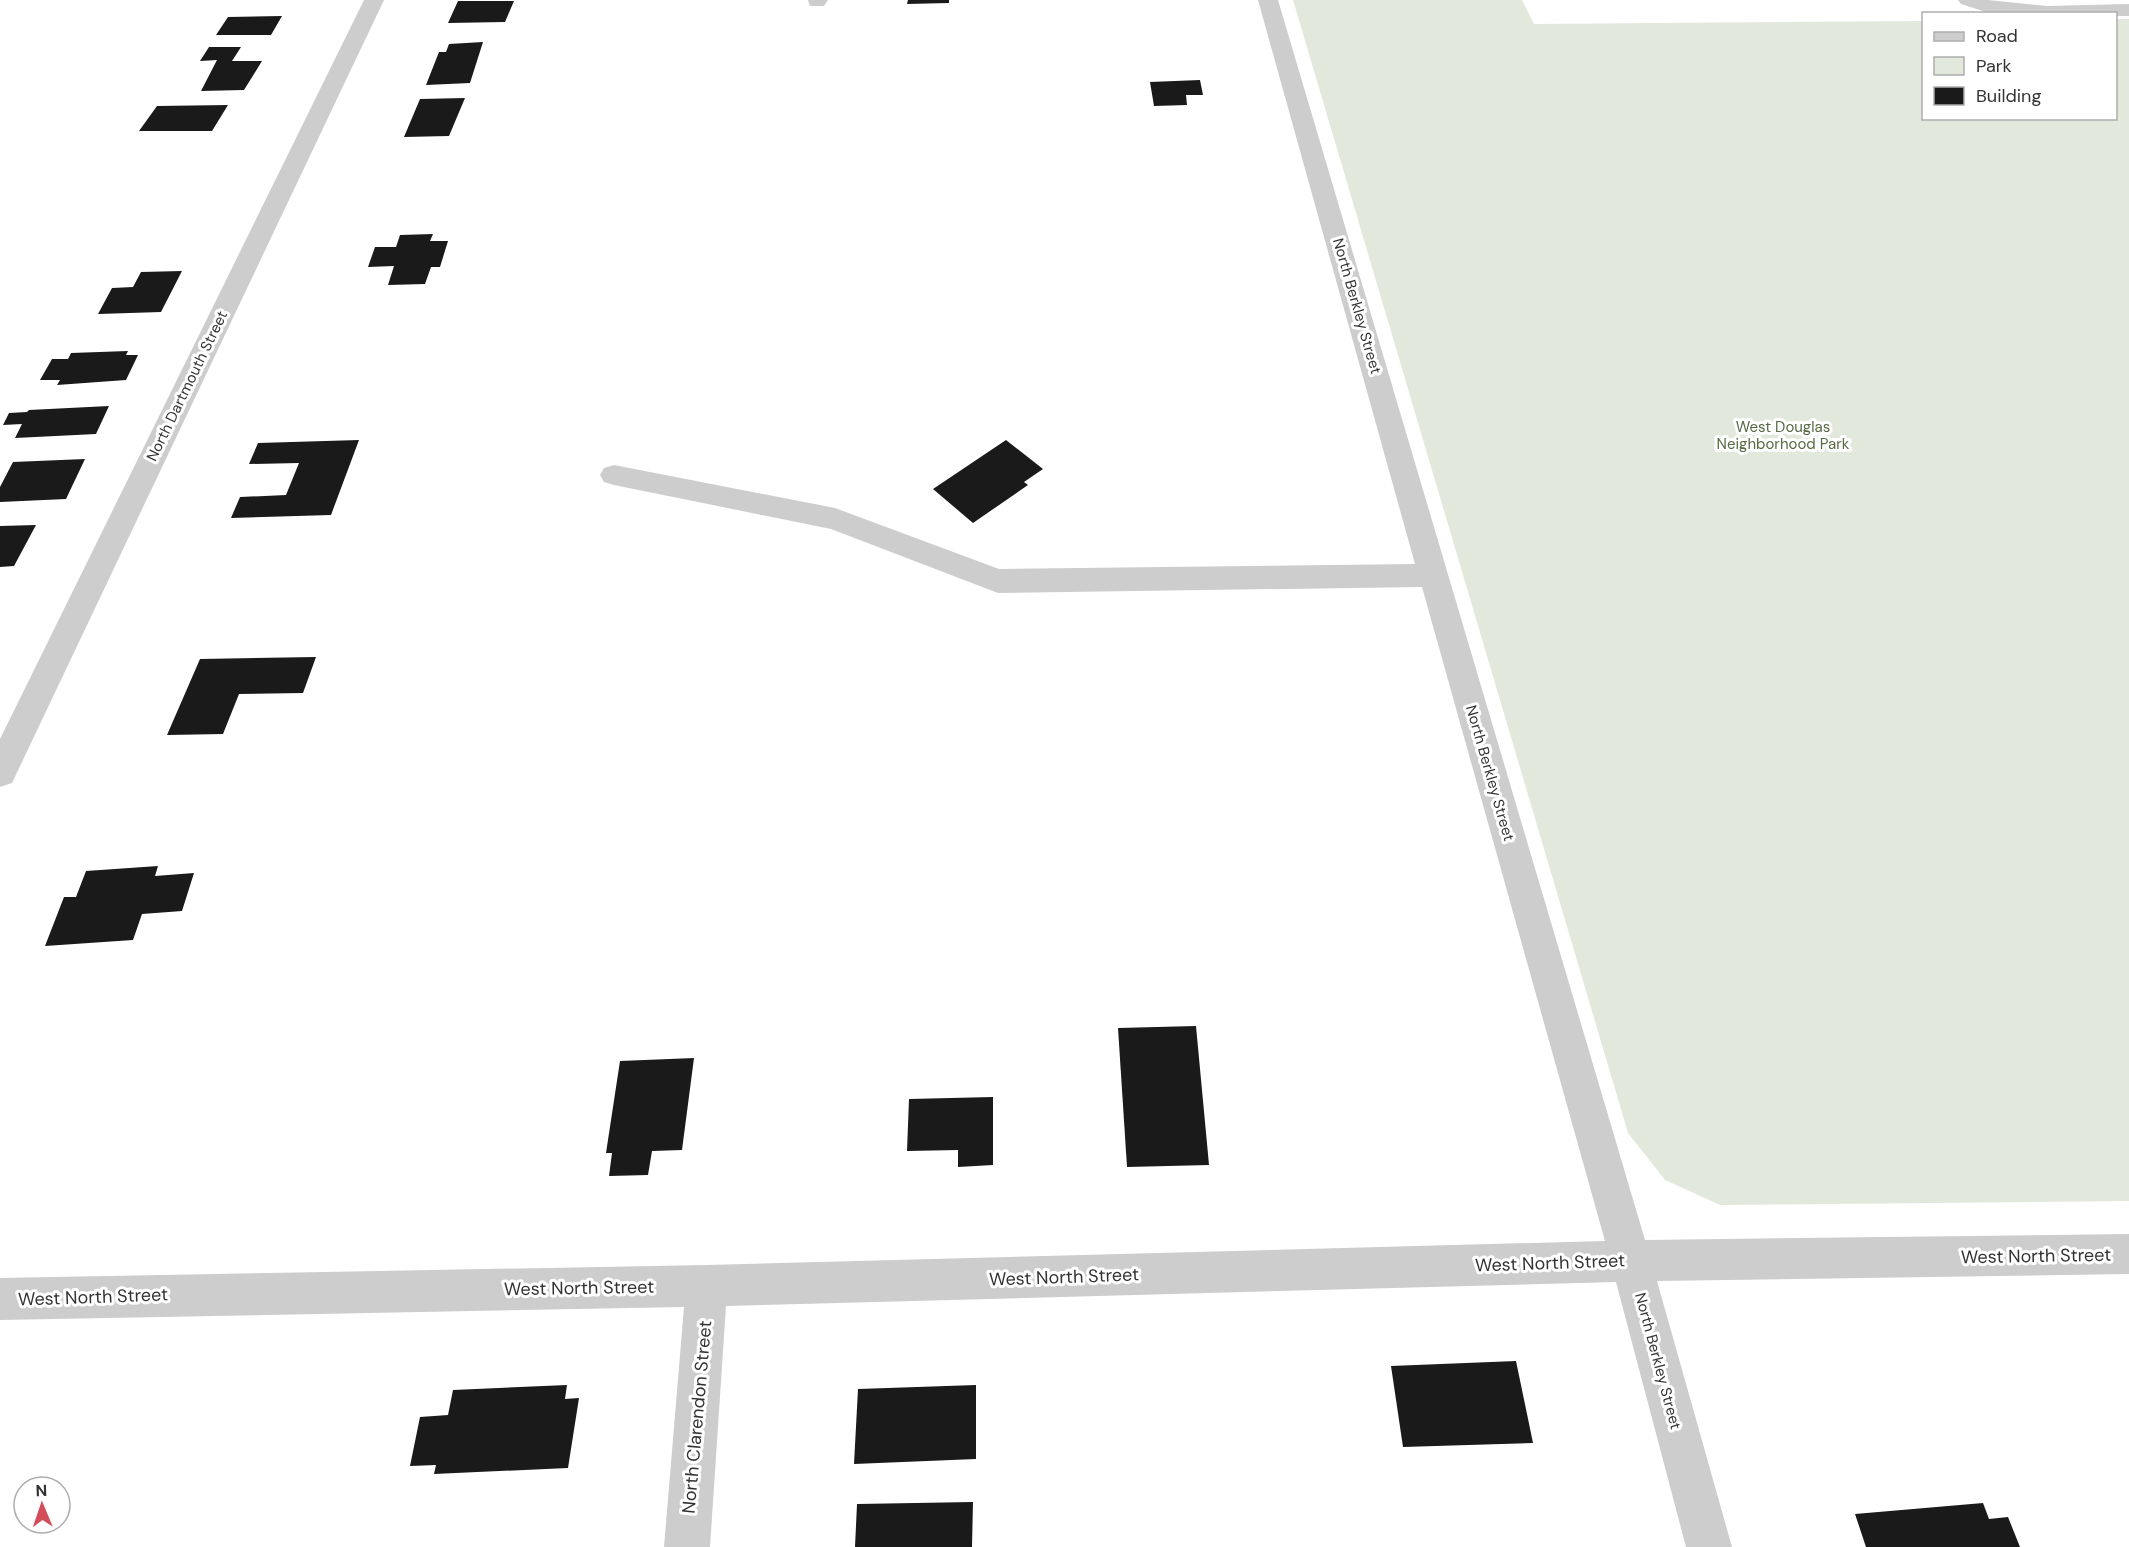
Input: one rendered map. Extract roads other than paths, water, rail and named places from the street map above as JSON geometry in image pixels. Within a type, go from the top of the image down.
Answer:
[{"type":"street","name":"North Dartmouth Street","points":[[0,772],[374,0]]},
{"type":"street","name":"North Berkley Street","points":[[1268,0],[1302,110],[1433,575],[1631,1261],[1709,1547]]},
{"type":"street","points":[[1975,3],[2027,11],[2129,10]]},
{"type":"street","points":[[614,475],[835,519],[998,581],[1433,575]]},
{"type":"street","name":"West North Street","points":[[0,1299],[707,1286],[1631,1261],[2129,1254]]},
{"type":"street","name":"North Clarendon Street","points":[[687,1547],[707,1286]]},
{"type":"park label","name":"West Douglas Neighborhood Park","points":[[1783,436]]}]
